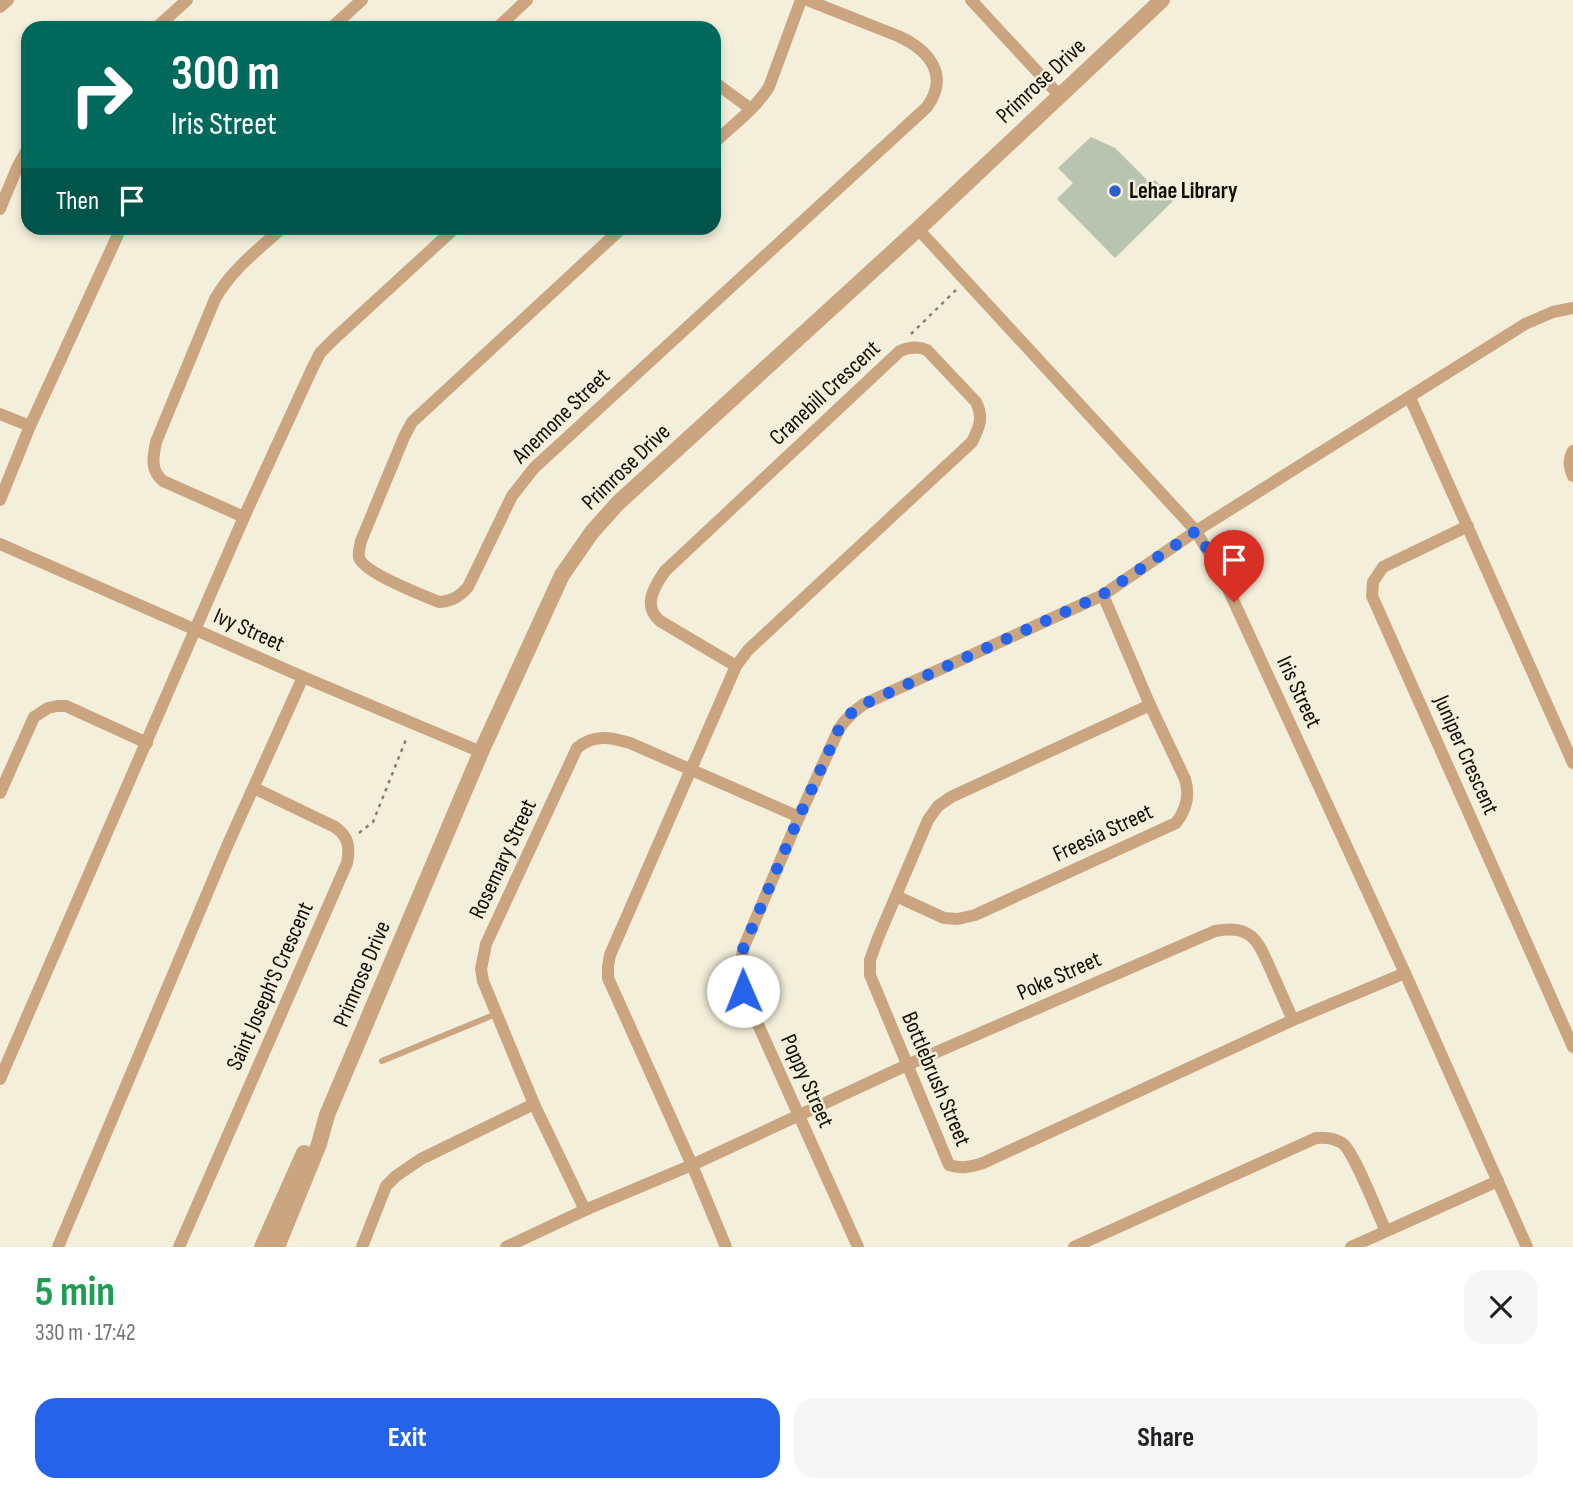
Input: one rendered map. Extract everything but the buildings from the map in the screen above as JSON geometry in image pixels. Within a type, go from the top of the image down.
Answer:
[{"type":"street","points":[[0,7],[8,0]]},
{"type":"street","points":[[164,21],[187,0]]},
{"type":"street","points":[[339,21],[362,0]]},
{"type":"street","points":[[504,21],[527,0]]},
{"type":"street","points":[[721,136],[764,96],[801,0]]},
{"type":"street","name":"Anemone Street","points":[[614,235],[412,422],[361,541],[359,558],[363,565],[374,573],[439,602],[460,596],[468,587],[512,496],[534,468],[927,107],[937,86],[937,73],[923,50],[910,41],[807,0]]},
{"type":"street","points":[[971,0],[1059,94]]},
{"type":"street","name":"Primrose Drive","points":[[277,1247],[319,1144],[327,1115],[481,752],[562,575],[592,532],[628,494],[918,229],[1162,0]]},
{"type":"street","points":[[721,87],[751,108]]},
{"type":"street","points":[[0,209],[21,161]]},
{"type":"street","name":"Iris Street","points":[[918,229],[1196,531],[1223,578],[1405,973],[1527,1247]]},
{"type":"street","points":[[0,500],[30,426],[118,235]]},
{"type":"street","points":[[244,517],[163,481],[154,468],[154,453],[156,442],[215,299],[232,274],[274,235]]},
{"type":"street","points":[[0,1079],[244,517],[320,354],[447,235]]},
{"type":"street","name":"Poppy Street","points":[[858,1247],[743,991],[740,976],[743,949],[839,729],[853,711],[864,704],[1102,595],[1196,531],[1525,324],[1553,312],[1573,308]]},
{"type":"street","name":"Cranebill Crescent","points":[[726,1247],[608,978],[608,966],[614,943],[736,666],[748,650],[972,442],[981,418],[980,409],[927,351],[908,348],[900,351],[665,571],[659,580],[650,601],[653,615],[736,666]]},
{"type":"street","points":[[1410,398],[1573,762]]},
{"type":"street","points":[[0,414],[30,426]]},
{"type":"street","points":[[1573,451],[1569,468],[1573,476]]},
{"type":"street","name":"Juniper Crescent","points":[[1468,526],[1383,567],[1373,582],[1372,596],[1573,1046]]},
{"type":"street","name":"Ivy Street","points":[[0,544],[481,752]]},
{"type":"street","name":"Freesia Street","points":[[896,896],[944,918],[958,919],[975,915],[1176,822],[1186,808],[1188,788],[1185,779],[1102,595]]},
{"type":"street","points":[[58,1247],[228,844],[303,677]]},
{"type":"street","name":"Bottlebrush Street","points":[[1150,705],[951,797],[938,806],[928,820],[870,960],[870,975],[949,1165],[958,1168],[983,1163],[1293,1020],[1405,973]]},
{"type":"street","points":[[0,793],[34,717],[48,708],[66,706],[147,743]]},
{"type":"street","name":"Rosemary Street","points":[[585,1210],[534,1104],[482,981],[481,970],[486,944],[577,748],[592,739],[610,737],[630,743],[799,817]]},
{"type":"street","points":[[254,788],[335,827],[343,832],[348,840]]},
{"type":"street","name":"Saint Joseph'S Crescent","points":[[179,1247],[347,863],[348,840]]},
{"type":"street","name":"Poke Street","points":[[506,1247],[692,1165],[907,1065],[1229,928],[1242,931],[1258,942],[1293,1020]]},
{"type":"street","points":[[362,1247],[386,1186],[396,1175],[421,1159],[534,1104]]},
{"type":"street","name":"Primrose Drive","points":[[262,1247],[309,1143],[327,1115]]},
{"type":"street","points":[[1074,1247],[1316,1138],[1324,1137],[1335,1139],[1349,1149],[1386,1231]]},
{"type":"street","points":[[1351,1247],[1498,1181]]},
{"type":"lane","points":[[382,1061],[496,1014]]},
{"type":"path","points":[[908,348],[911,332],[965,281]]},
{"type":"path","points":[[348,840],[373,822],[413,724]]},
{"type":"place","name":"Lehae Library","points":[[1115,191]]},
{"type":"route","points":[[743,991],[740,976],[743,949],[839,729],[853,711],[1102,595],[1196,531],[1234,602]]}]
